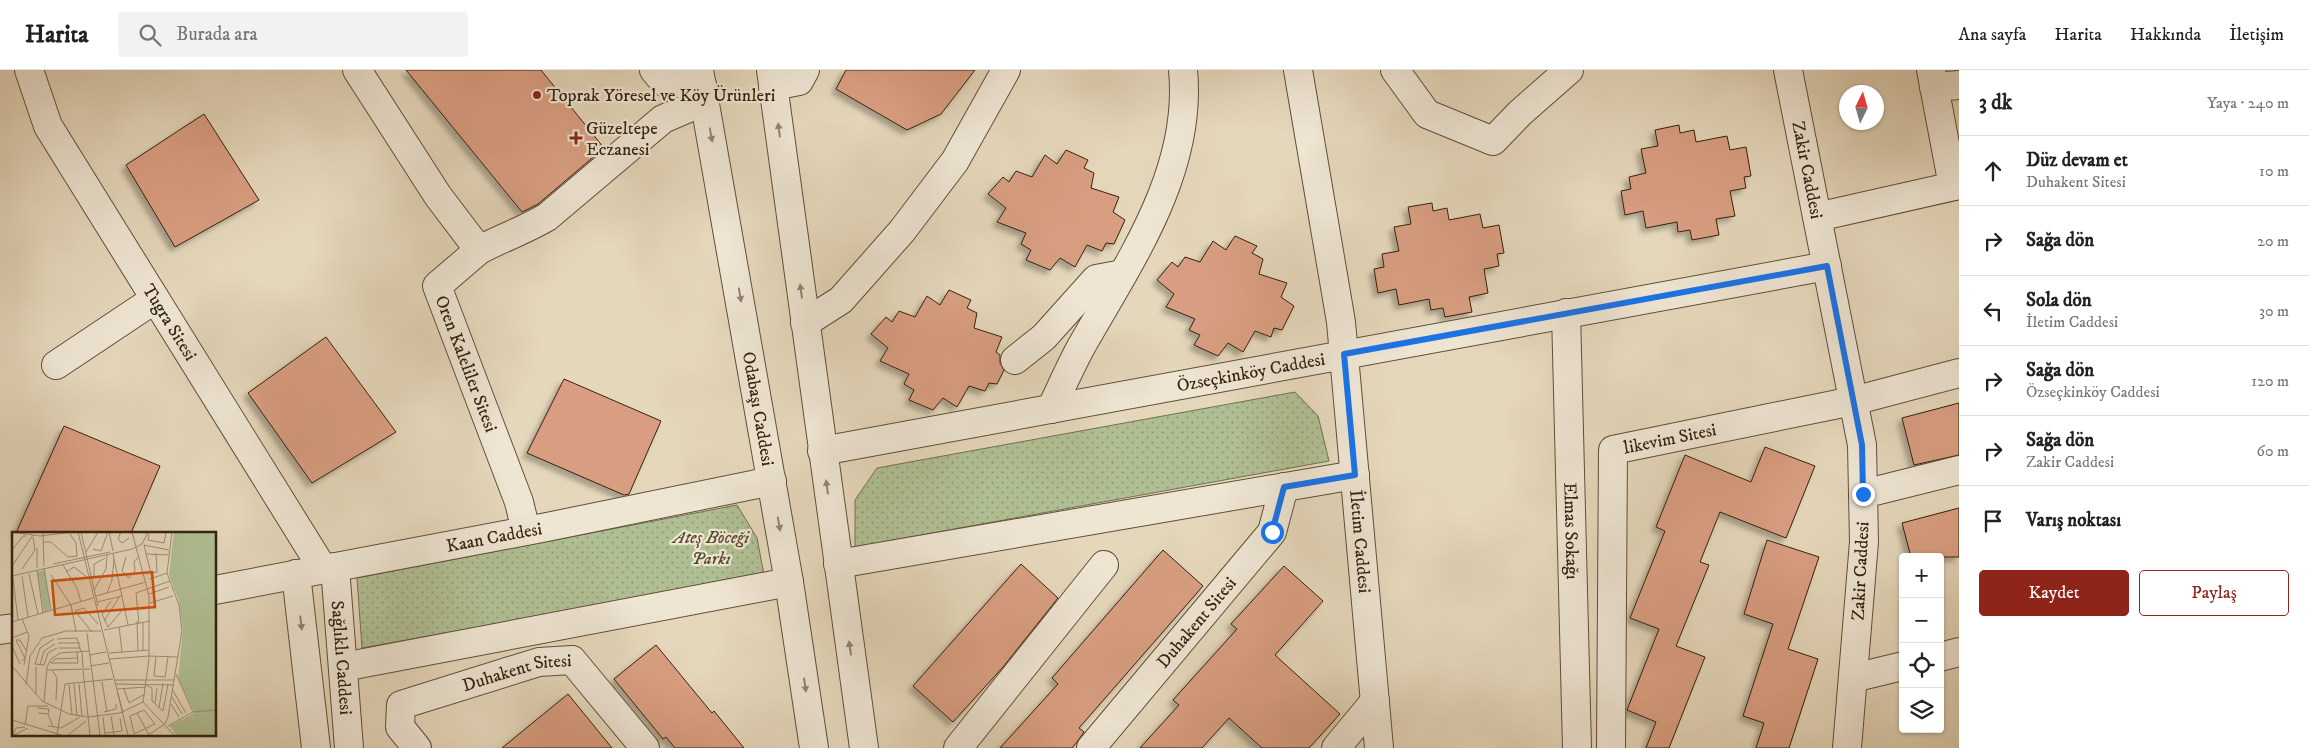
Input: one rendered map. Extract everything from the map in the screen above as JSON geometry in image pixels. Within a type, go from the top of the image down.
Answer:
[{"type":"street","name":"Tugra Sitesi","points":[[29,70],[48,126],[155,299],[329,568]]},
{"type":"street","points":[[357,70],[438,196],[479,250],[528,228],[547,217],[702,85]]},
{"type":"street","points":[[654,70],[664,82],[702,85]]},
{"type":"street","points":[[805,70],[800,81],[772,78],[864,748]]},
{"type":"street","points":[[805,323],[841,300],[902,231],[955,161],[1006,70]]},
{"type":"street","points":[[1051,409],[1080,349],[1140,245],[1173,167],[1185,97],[1183,70]]},
{"type":"street","name":"İletim Caddesi","points":[[1298,70],[1341,322],[1379,748]]},
{"type":"street","points":[[1395,70],[1427,114],[1493,141],[1520,113],[1569,70]]},
{"type":"street","name":"Zakir Caddesi","points":[[1788,70],[1862,445],[1864,542],[1847,748]]},
{"type":"street","points":[[1817,217],[1956,185],[1941,81]]},
{"type":"street","name":"Odabaşı Caddesi","points":[[702,85],[772,481],[814,748]]},
{"type":"street","name":"Oren Kaleliler Sitesi","points":[[479,250],[437,286],[519,502],[526,531]]},
{"type":"street","name":"Özseçkinköy Caddesi","points":[[822,451],[1827,266]]},
{"type":"street","points":[[1015,360],[1044,337],[1096,279],[1123,274]]},
{"type":"street","points":[[56,365],[155,299]]},
{"type":"street","name":"Elmas Sokağı","points":[[1566,313],[1577,748]]},
{"type":"street","name":"likevim Sitesi","points":[[1611,748],[1613,450],[1853,401],[1959,373]]},
{"type":"street","points":[[1863,494],[1959,470]]},
{"type":"street","points":[[838,564],[1355,475]]},
{"type":"street","name":"Kaan Caddesi","points":[[216,590],[526,531],[772,481]]},
{"type":"street","name":"Duhakent Sitesi","points":[[1091,748],[1272,532],[1284,487]]},
{"type":"street","points":[[958,748],[1104,565]]},
{"type":"street","name":"Sağlıklı Caddesi","points":[[329,568],[343,667],[349,748]]},
{"type":"street","name":"Sağlıklı Caddesi","points":[[296,574],[316,748]]},
{"type":"street","points":[[343,667],[789,582]]},
{"type":"street","points":[[1944,656],[1959,652]]},
{"type":"street","name":"Duhakent Sitesi","points":[[417,748],[400,727],[401,705],[539,662],[572,660],[646,748]]},
{"type":"street","points":[[1853,678],[1899,667]]},
{"type":"street","points":[[1336,748],[1375,701]]},
{"type":"green space","points":[[1295,392],[1318,416],[1329,461],[855,547],[855,500],[877,468]]},
{"type":"green space","name":"Ateş Böceği Parkı","points":[[737,505],[757,538],[764,575],[362,648],[357,578]]},
{"type":"building","points":[[406,70],[541,70],[604,148],[538,204],[522,212]]},
{"type":"building","points":[[846,70],[975,70],[941,114],[907,130],[836,89]]},
{"type":"building","points":[[204,114],[259,200],[175,247],[126,165]]},
{"type":"building","points":[[1679,125],[1680,133],[1694,130],[1696,142],[1727,136],[1730,150],[1746,147],[1751,176],[1744,177],[1746,188],[1730,191],[1735,216],[1716,219],[1719,235],[1692,240],[1690,230],[1678,232],[1677,222],[1646,228],[1643,211],[1625,215],[1621,191],[1631,189],[1629,177],[1646,173],[1641,149],[1658,146],[1655,130]]},
{"type":"building","points":[[1066,150],[1088,160],[1084,168],[1094,173],[1091,188],[1119,197],[1113,212],[1125,220],[1114,244],[1106,243],[1102,251],[1087,245],[1075,267],[1060,258],[1050,270],[1026,260],[1031,250],[1021,244],[1026,233],[997,222],[1006,208],[988,194],[1003,177],[1009,182],[1016,171],[1032,177],[1045,155],[1057,164]]},
{"type":"building","points":[[1432,203],[1433,211],[1447,208],[1449,220],[1480,214],[1483,228],[1499,225],[1504,253],[1497,254],[1499,266],[1484,269],[1488,293],[1469,297],[1472,312],[1445,317],[1443,308],[1431,310],[1429,299],[1399,305],[1396,289],[1378,293],[1374,269],[1384,267],[1382,254],[1399,251],[1394,227],[1411,224],[1408,207]]},
{"type":"building","points":[[1235,236],[1257,246],[1252,253],[1263,259],[1259,274],[1287,283],[1281,297],[1294,306],[1282,330],[1274,328],[1271,337],[1255,331],[1243,352],[1228,343],[1218,356],[1194,345],[1200,335],[1189,330],[1195,319],[1166,307],[1174,294],[1157,280],[1172,262],[1178,267],[1185,257],[1200,262],[1213,241],[1226,250]]},
{"type":"building","points":[[949,290],[971,300],[967,308],[977,313],[974,328],[1002,337],[996,352],[1000,355],[1000,363],[1004,370],[997,384],[989,383],[985,391],[969,386],[957,407],[943,398],[933,410],[909,400],[914,390],[904,384],[909,374],[880,361],[888,348],[871,334],[886,317],[892,322],[899,311],[915,317],[927,296],[940,305]]},
{"type":"building","points":[[326,337],[396,432],[312,483],[248,393]]},
{"type":"building","points":[[564,379],[661,421],[629,494],[624,495],[527,453]]},
{"type":"building","points":[[1959,403],[1959,455],[1914,465],[1902,418]]},
{"type":"building","points":[[64,426],[160,466],[131,532],[16,532]]},
{"type":"building","points":[[1765,447],[1815,466],[1786,538],[1720,512],[1700,562],[1709,565],[1676,646],[1705,657],[1669,748],[1646,748],[1656,722],[1627,710],[1659,629],[1630,618],[1665,531],[1656,527],[1685,455],[1751,482]]},
{"type":"building","points":[[1959,508],[1959,557],[1944,557],[1944,553],[1910,553],[1902,523]]},
{"type":"building","points":[[1767,540],[1819,557],[1788,649],[1818,659],[1789,748],[1756,748],[1764,723],[1743,716],[1773,624],[1744,614]]},
{"type":"building","points":[[1163,550],[1203,586],[1079,728],[1084,732],[1077,742],[1072,748],[1000,748],[1058,684],[1052,678]]},
{"type":"building","points":[[1021,564],[1058,598],[1003,667],[953,722],[913,686]]},
{"type":"building","points":[[1284,566],[1323,601],[1275,655],[1340,714],[1309,748],[1262,748],[1229,718],[1202,748],[1140,748],[1179,705],[1173,700],[1237,629],[1231,624]]},
{"type":"building","points":[[656,645],[712,713],[714,711],[744,748],[675,748],[666,737],[663,739],[614,679]]},
{"type":"building","points":[[568,694],[612,748],[502,748]]},
{"type":"place","name":"Toprak Yöresel ve Köy Ürünleri","points":[[537,95]]},
{"type":"place","name":"Güzeltepe Eczanesi","points":[[576,138]]},
{"type":"route","points":[[1272,532],[1284,487],[1355,475],[1344,354],[1827,266],[1862,445],[1863,494]]}]
